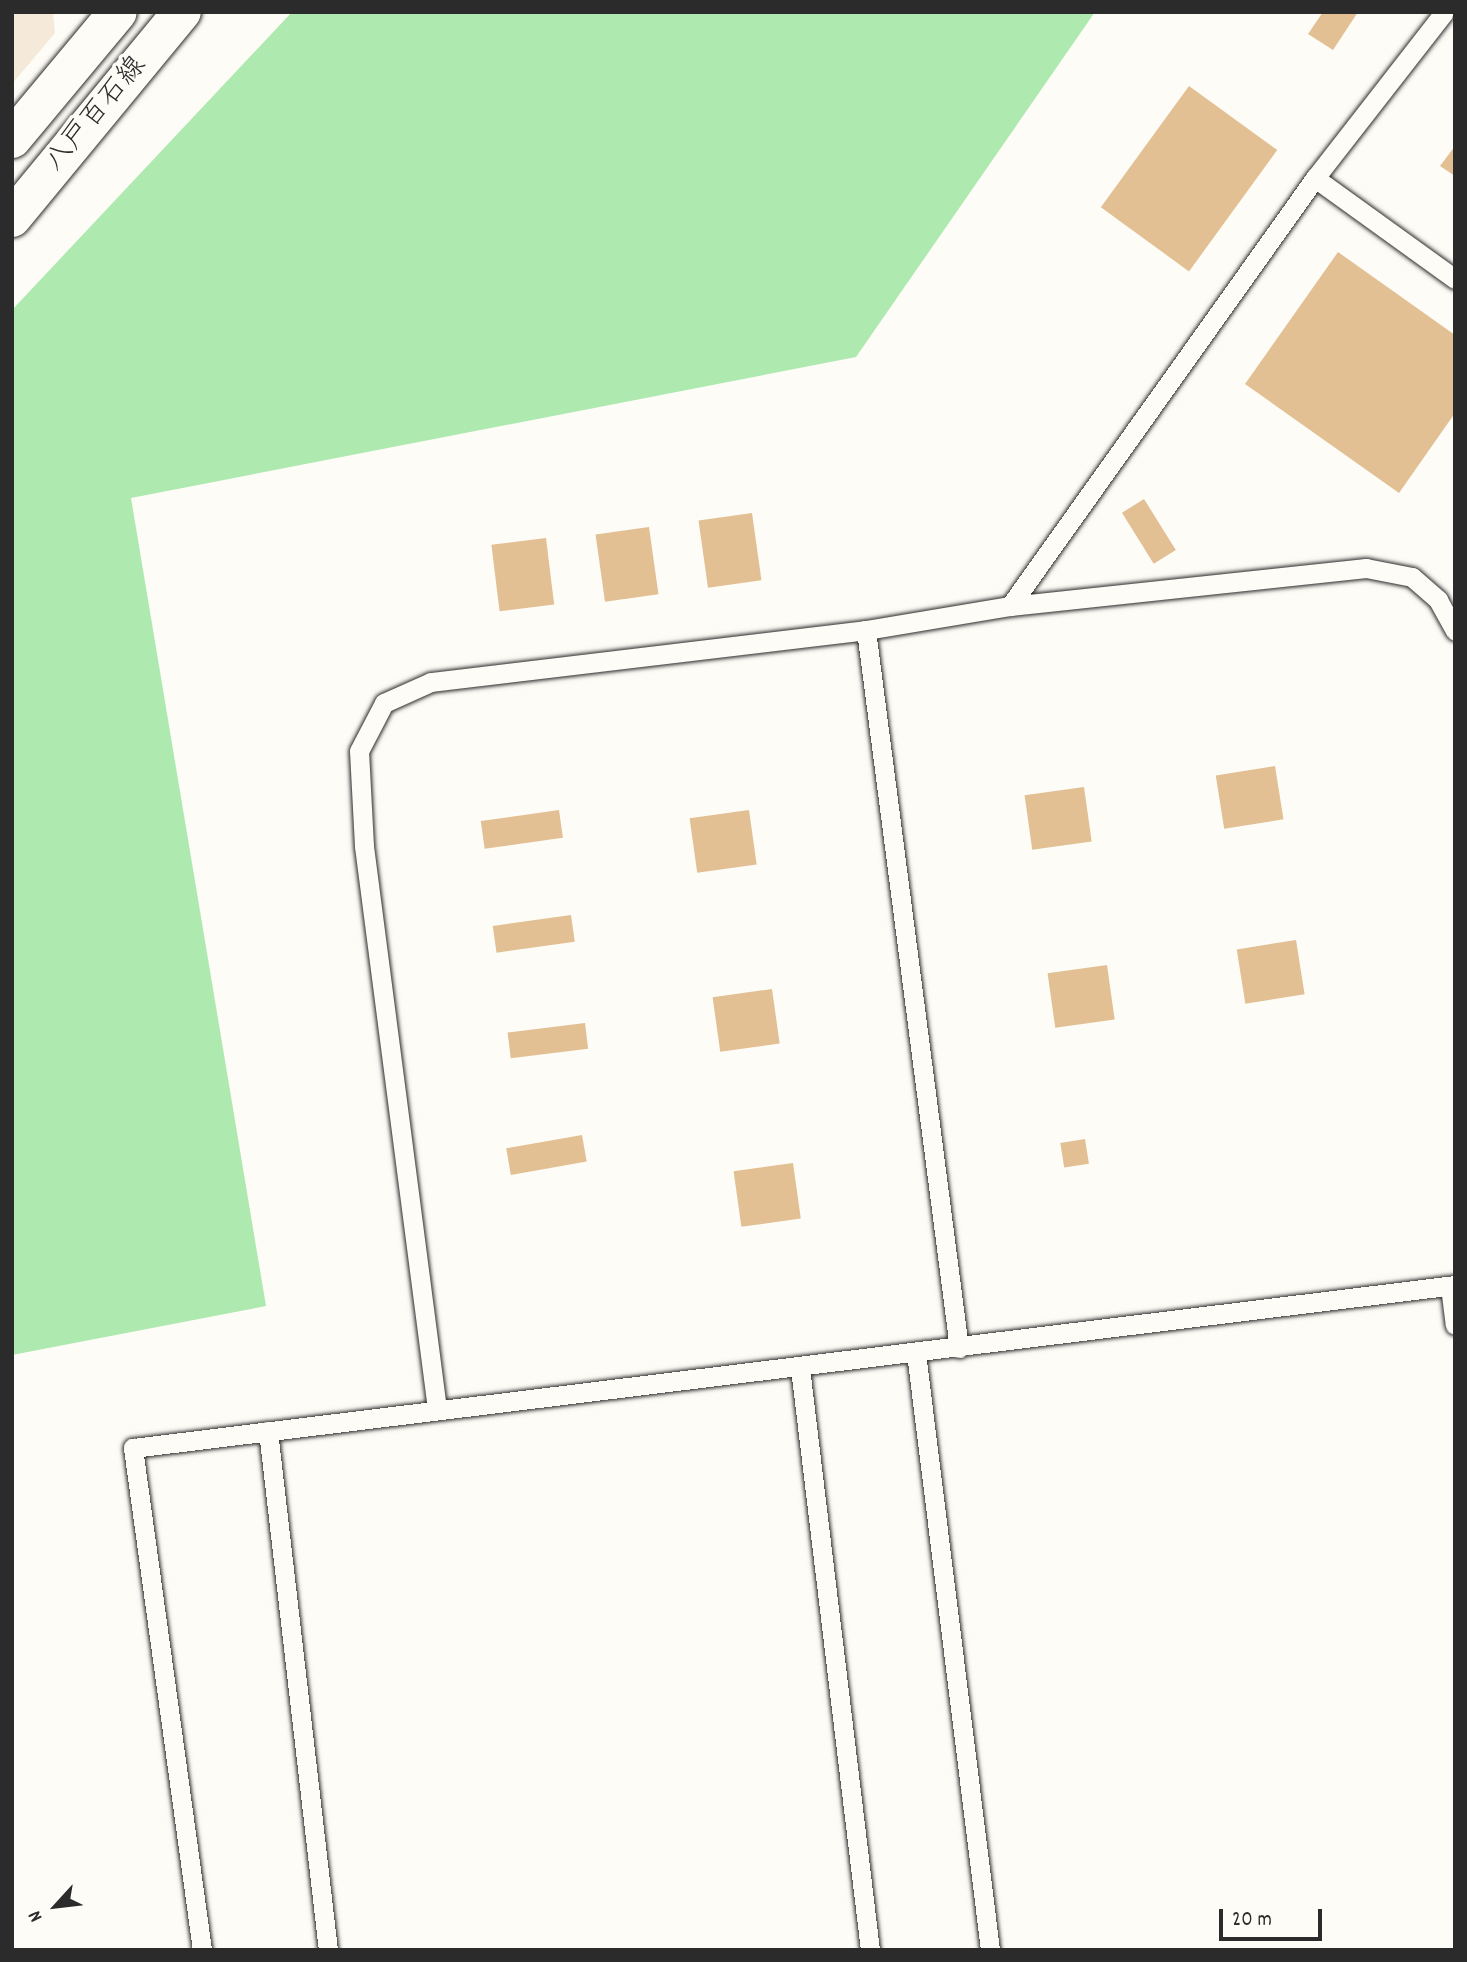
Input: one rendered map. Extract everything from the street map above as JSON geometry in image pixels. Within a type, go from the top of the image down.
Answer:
[{"type":"main road","name":"八戸百石線","points":[[12,139],[118,12]]},
{"type":"main road","name":"八戸百石線","points":[[12,218],[182,12]]},
{"type":"lane","points":[[1010,606],[1315,178],[1444,12]]},
{"type":"lane","points":[[1315,178],[1455,279]]},
{"type":"lane","points":[[437,1409],[364,846],[359,751],[384,703],[431,682],[866,630],[1010,606],[1366,568],[1412,577],[1438,600],[1455,631]]},
{"type":"lane","points":[[866,630],[959,1348]]},
{"type":"lane","points":[[202,1950],[133,1448],[437,1409],[800,1368],[1452,1285],[1455,1325]]},
{"type":"lane","points":[[916,1353],[990,1950]]},
{"type":"lane","points":[[800,1368],[870,1950]]},
{"type":"lane","points":[[268,1431],[327,1950]]},
{"type":"shaded area","points":[[12,12],[53,12],[55,33],[12,84]]},
{"type":"green space","points":[[292,12],[1095,12],[856,357],[131,498],[266,1306],[12,1355],[12,310]]},
{"type":"building","points":[[1323,12],[1358,12],[1333,50],[1308,34]]},
{"type":"building","points":[[1189,86],[1277,150],[1189,271],[1101,207]]},
{"type":"building","points":[[1455,146],[1455,176],[1440,166]]},
{"type":"building","points":[[1338,252],[1455,335],[1455,413],[1399,493],[1245,384]]},
{"type":"building","points":[[1144,499],[1176,550],[1154,564],[1122,513]]},
{"type":"building","points":[[752,513],[761,580],[708,588],[699,521]]},
{"type":"building","points":[[649,527],[658,594],[605,602],[596,535]]},
{"type":"building","points":[[546,538],[554,605],[500,611],[491,545]]},
{"type":"building","points":[[1275,766],[1283,819],[1224,829],[1216,775]]},
{"type":"building","points":[[1084,787],[1092,841],[1032,850],[1025,795]]},
{"type":"building","points":[[559,810],[563,838],[485,849],[481,821]]},
{"type":"building","points":[[749,810],[757,864],[697,873],[690,818]]},
{"type":"building","points":[[571,915],[575,942],[497,953],[493,926]]},
{"type":"building","points":[[1296,940],[1305,994],[1245,1004],[1237,949]]},
{"type":"building","points":[[1107,965],[1115,1019],[1055,1028],[1048,973]]},
{"type":"building","points":[[772,989],[780,1043],[720,1052],[713,997]]},
{"type":"building","points":[[585,1023],[588,1049],[511,1058],[508,1033]]},
{"type":"building","points":[[582,1135],[587,1162],[511,1175],[506,1148]]},
{"type":"building","points":[[1085,1139],[1089,1164],[1064,1168],[1060,1143]]},
{"type":"building","points":[[793,1163],[801,1218],[741,1227],[734,1171]]}]
